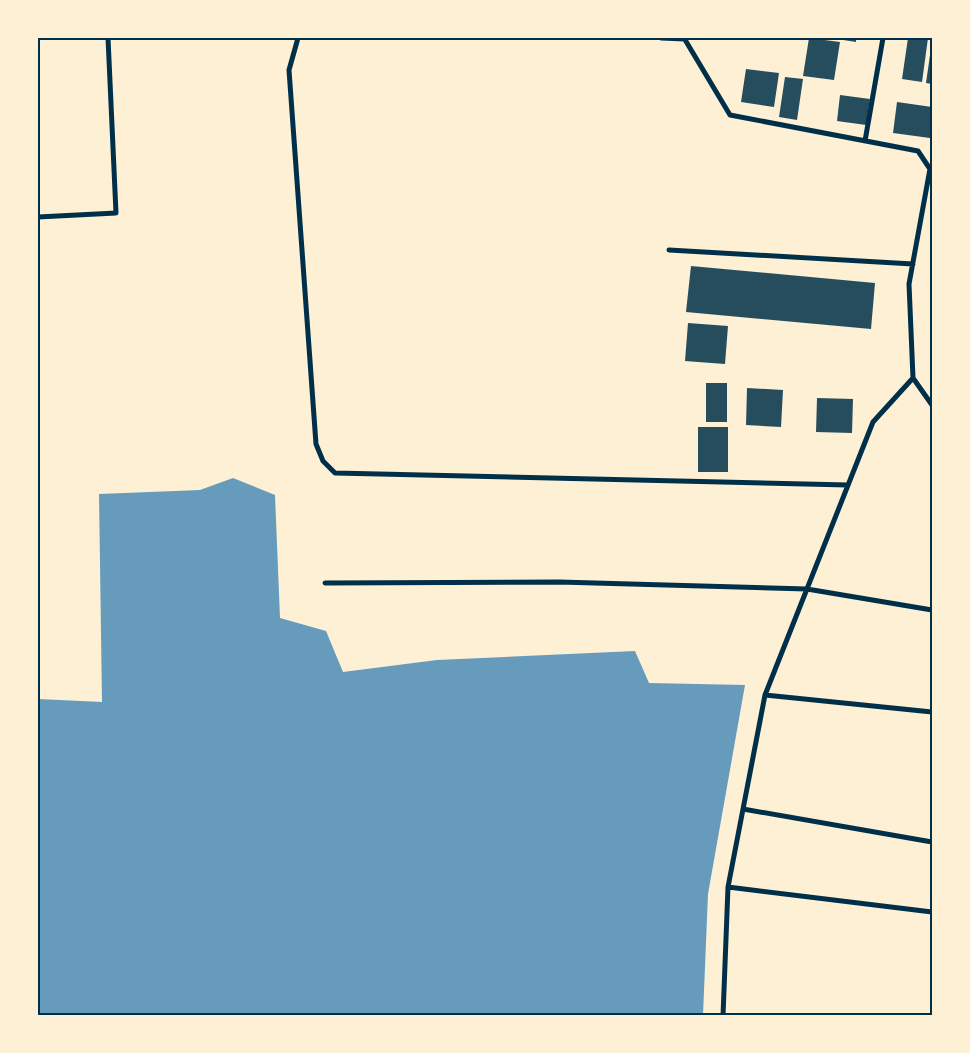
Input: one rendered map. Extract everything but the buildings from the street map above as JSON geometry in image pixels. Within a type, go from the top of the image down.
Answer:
[{"type":"street","points":[[38,217],[116,213],[108,38]]},
{"type":"street","points":[[298,38],[289,70],[316,444],[323,461],[335,473],[848,485]]},
{"type":"street","points":[[661,38],[685,38],[730,115],[918,151],[931,168],[909,284],[913,378],[932,405]]},
{"type":"street","points":[[865,141],[883,38]]},
{"type":"street","points":[[670,250],[913,264]]},
{"type":"street","points":[[723,1016],[728,887],[765,695],[873,422],[913,378]]},
{"type":"street","points":[[325,583],[559,582],[807,589],[932,610]]},
{"type":"street","points":[[765,695],[932,712]]},
{"type":"street","points":[[743,810],[932,842]]},
{"type":"street","points":[[728,887],[932,912]]},
{"type":"water","points":[[233,478],[275,495],[280,618],[326,631],[343,672],[437,660],[635,651],[649,683],[745,685],[708,894],[703,1015],[38,1015],[38,699],[102,702],[99,494],[200,490]]}]
